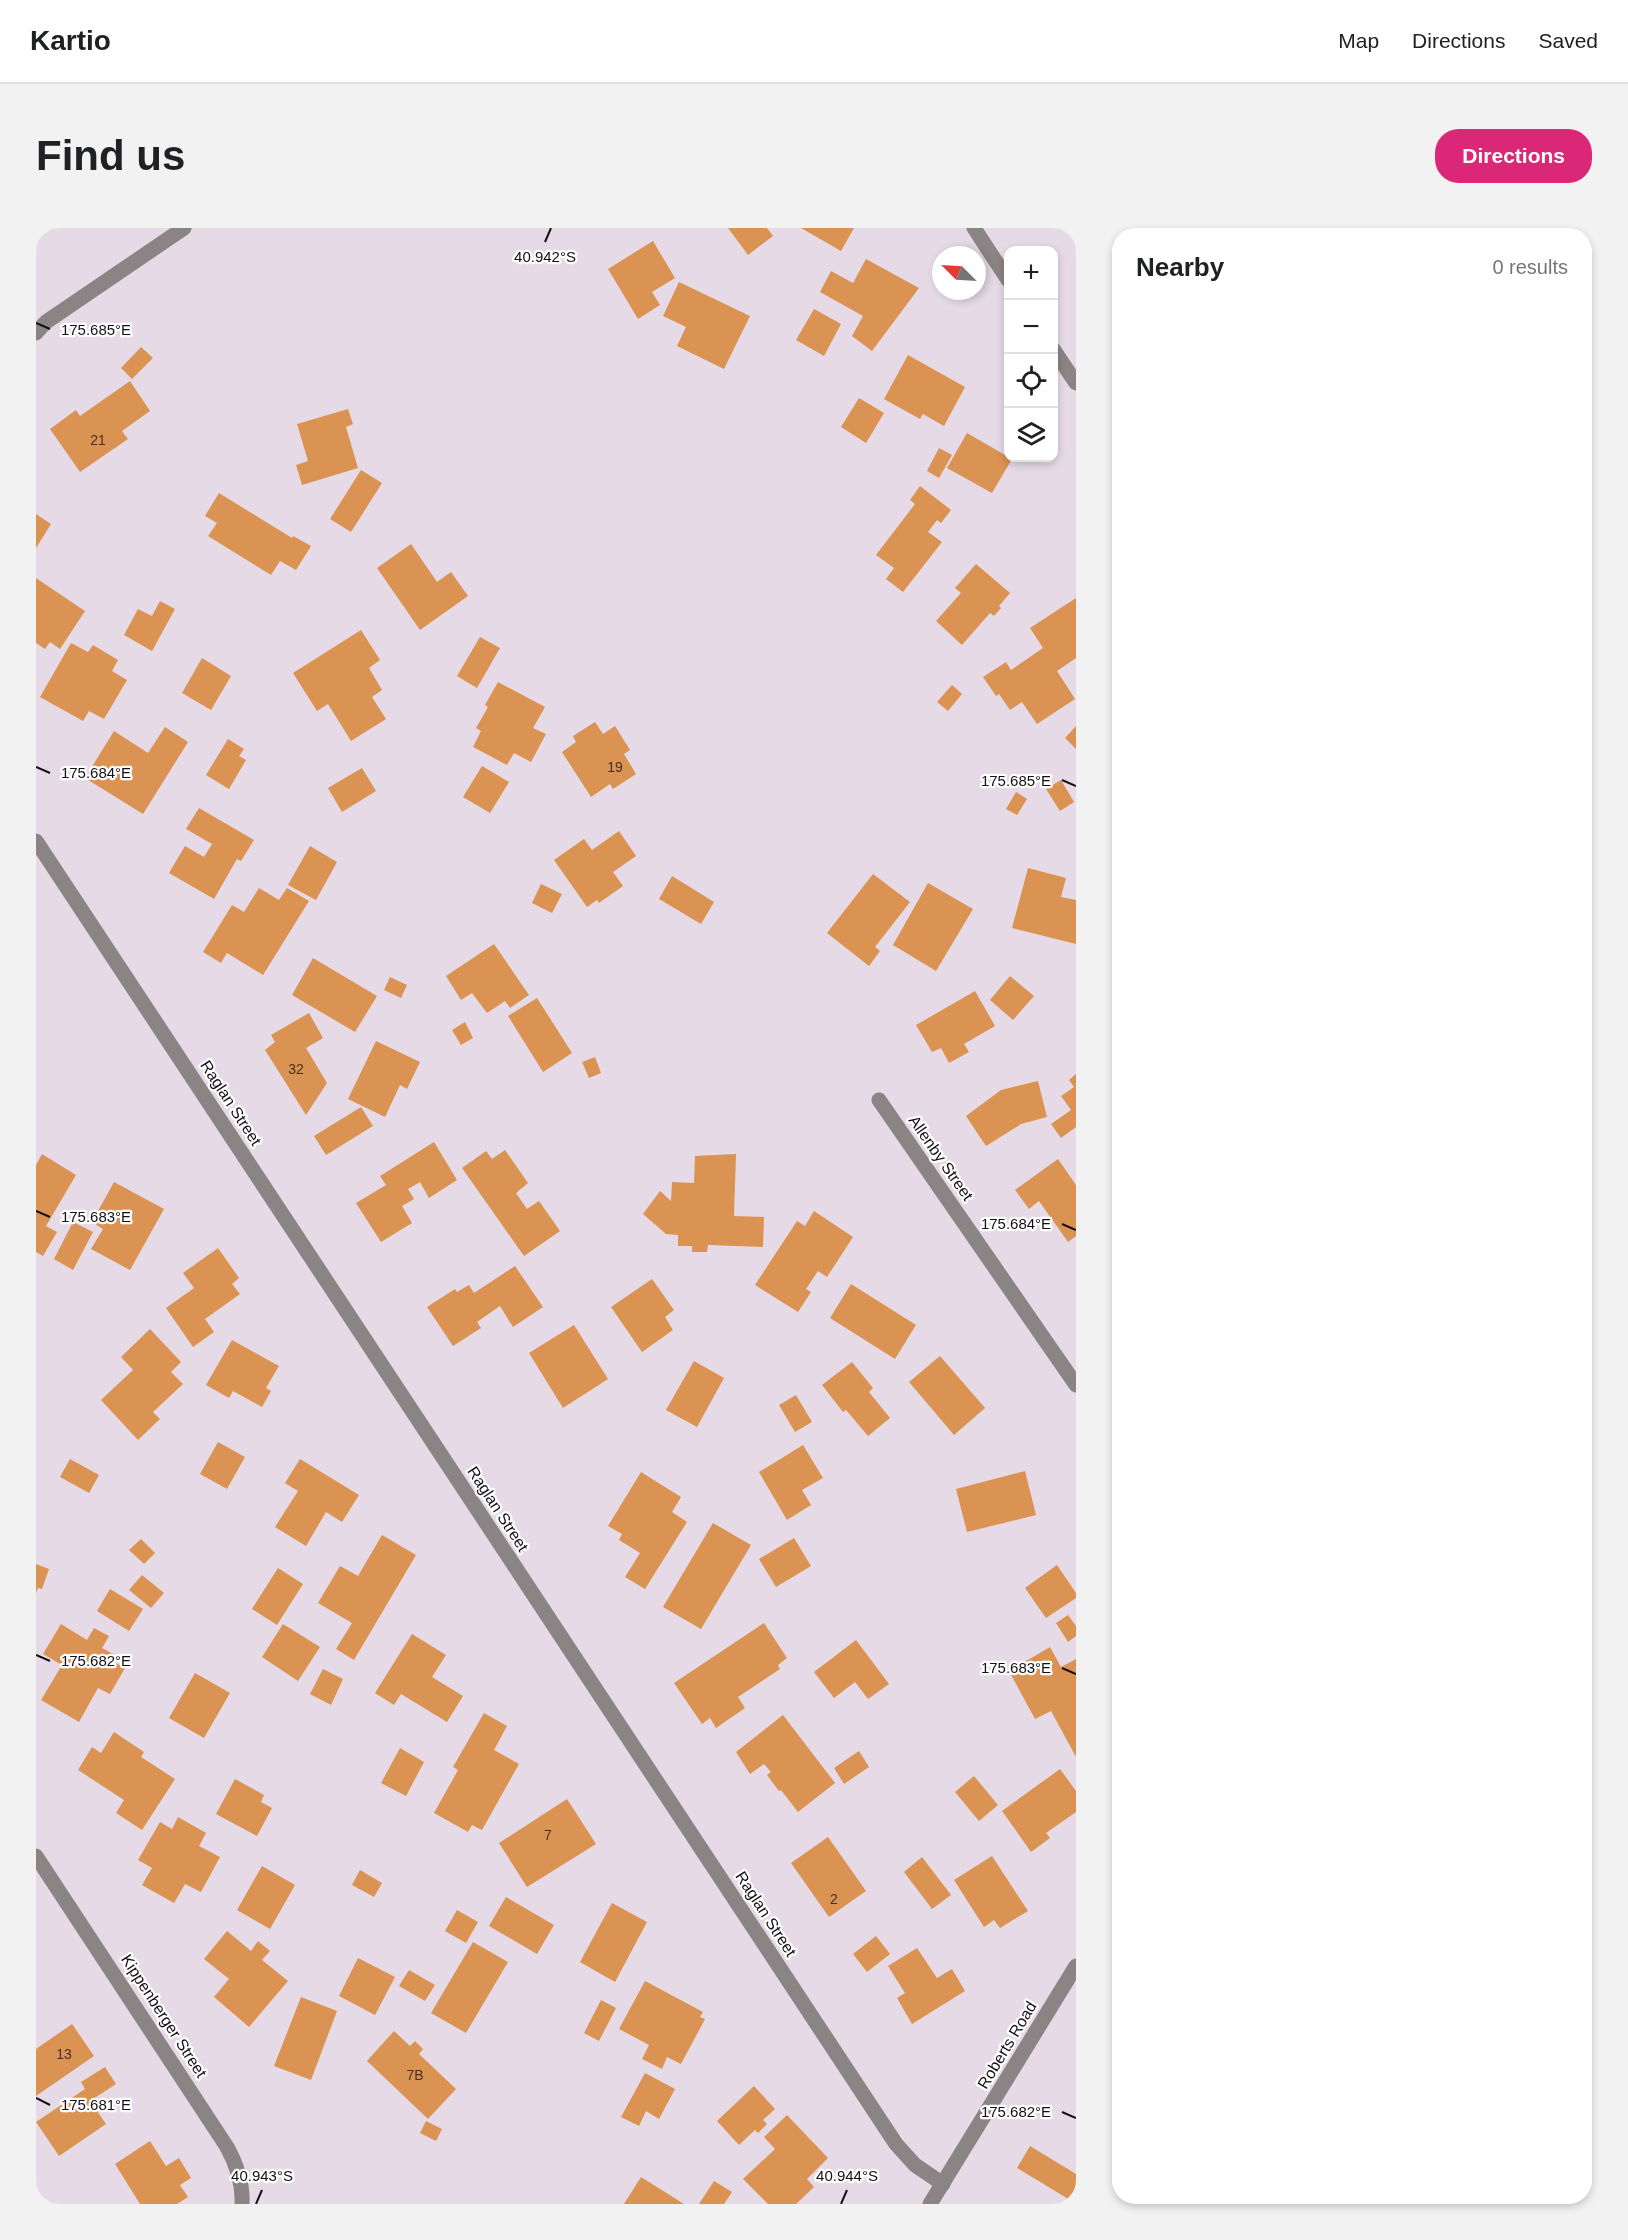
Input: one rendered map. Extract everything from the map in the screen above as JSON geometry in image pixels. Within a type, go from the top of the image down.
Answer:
[{"type":"street","points":[[36,333],[46,322],[184,228]]},
{"type":"street","points":[[974,228],[1004,274]]},
{"type":"street","points":[[1056,354],[1076,383]]},
{"type":"street","name":"Raglan Street","points":[[36,841],[896,2144],[915,2165],[943,2184]]},
{"type":"street","name":"Allenby Street","points":[[879,1100],[1076,1384]]},
{"type":"street","name":"Kippenberger Street","points":[[36,1856],[227,2147],[236,2164],[241,2184],[242,2204]]},
{"type":"street","name":"Roberts Road","points":[[930,2204],[1076,1966]]},
{"type":"building","points":[[728,228],[767,228],[773,236],[748,255]]},
{"type":"building","points":[[801,228],[854,228],[841,251]]},
{"type":"building","points":[[653,241],[675,278],[652,292],[660,305],[638,319],[608,269]]},
{"type":"building","points":[[866,259],[919,288],[872,351],[852,336],[863,316],[820,292],[831,271],[853,283]]},
{"type":"building","points":[[679,282],[750,316],[724,369],[677,346],[686,327],[663,316]]},
{"type":"building","points":[[814,309],[841,324],[824,356],[796,340]]},
{"type":"building","points":[[141,347],[153,358],[132,379],[121,368]]},
{"type":"building","points":[[908,355],[965,387],[944,426],[923,414],[920,419],[884,399]]},
{"type":"building","points":[[130,381],[150,411],[122,431],[128,439],[80,472],[50,429],[76,410],[80,416]]},
{"type":"building","points":[[859,398],[884,413],[866,443],[841,427]]},
{"type":"building","points":[[348,409],[353,424],[346,427],[358,468],[302,485],[296,465],[308,461],[297,424]]},
{"type":"building","points":[[967,433],[1004,454],[1004,462],[1010,462],[992,493],[947,468]]},
{"type":"building","points":[[939,448],[952,455],[939,478],[927,471]]},
{"type":"building","points":[[361,470],[382,483],[351,532],[330,519]]},
{"type":"building","points":[[920,486],[951,510],[941,523],[937,520],[928,532],[942,542],[903,592],[886,579],[894,568],[876,555],[915,504],[910,500]]},
{"type":"building","points":[[219,493],[292,538],[293,536],[311,546],[296,570],[280,561],[271,575],[208,536],[217,523],[205,516]]},
{"type":"building","points":[[36,514],[51,524],[36,548]]},
{"type":"building","points":[[411,544],[437,582],[451,572],[468,596],[420,630],[377,568]]},
{"type":"building","points":[[976,564],[1010,593],[994,616],[990,613],[962,645],[936,621],[961,593],[955,588]]},
{"type":"building","points":[[36,578],[85,611],[60,649],[50,642],[45,649],[36,643]]},
{"type":"building","points":[[1076,598],[1076,658],[1057,671],[1075,699],[1037,724],[1022,702],[1010,710],[999,694],[996,696],[983,677],[1006,662],[1011,670],[1043,648],[1030,628]]},
{"type":"building","points":[[160,601],[175,609],[152,651],[124,635],[138,609],[152,616]]},
{"type":"building","points":[[361,630],[380,660],[369,668],[382,690],[372,697],[386,719],[351,741],[328,704],[317,711],[293,673]]},
{"type":"building","points":[[480,637],[500,648],[477,688],[457,676]]},
{"type":"building","points":[[71,643],[88,652],[93,645],[118,660],[112,671],[127,680],[104,719],[89,711],[83,721],[40,697]]},
{"type":"building","points":[[202,658],[231,676],[211,710],[182,693]]},
{"type":"building","points":[[498,682],[545,707],[533,728],[546,734],[531,762],[514,753],[507,765],[473,747],[481,731],[476,728],[488,707],[485,705]]},
{"type":"building","points":[[952,685],[962,694],[948,711],[937,702]]},
{"type":"building","points":[[595,722],[603,734],[615,726],[630,750],[624,754],[636,774],[613,789],[610,784],[591,797],[562,752],[576,742],[573,736]]},
{"type":"building","points":[[1076,726],[1076,749],[1065,738]]},
{"type":"building","points":[[165,727],[188,742],[143,814],[85,778],[114,731],[148,753]]},
{"type":"building","points":[[228,739],[244,749],[239,756],[246,760],[229,789],[206,775]]},
{"type":"building","points":[[482,766],[509,782],[490,813],[463,797]]},
{"type":"building","points":[[362,768],[376,791],[342,812],[328,788]]},
{"type":"building","points":[[1061,780],[1074,802],[1060,811],[1046,789]]},
{"type":"building","points":[[1016,792],[1027,799],[1017,815],[1006,809]]},
{"type":"building","points":[[199,808],[254,840],[241,861],[237,859],[214,899],[169,873],[185,846],[204,857],[212,844],[186,829]]},
{"type":"building","points":[[619,831],[636,856],[613,872],[623,886],[599,903],[597,900],[587,907],[554,860],[584,839],[592,850]]},
{"type":"building","points":[[310,846],[337,862],[316,900],[288,885]]},
{"type":"building","points":[[1028,868],[1066,878],[1061,897],[1076,900],[1076,944],[1012,928]]},
{"type":"building","points":[[873,874],[910,902],[875,947],[880,951],[869,966],[827,933]]},
{"type":"building","points":[[672,876],[714,902],[701,924],[659,899]]},
{"type":"building","points":[[928,883],[973,909],[936,971],[893,945]]},
{"type":"building","points":[[541,884],[562,894],[552,913],[532,903]]},
{"type":"building","points":[[259,888],[279,900],[287,888],[309,901],[263,975],[227,953],[221,963],[203,952],[232,905],[244,912]]},
{"type":"building","points":[[494,944],[529,995],[510,1008],[505,1001],[487,1013],[472,993],[461,1000],[446,976]]},
{"type":"building","points":[[313,958],[377,996],[355,1032],[292,995]]},
{"type":"building","points":[[1010,976],[1034,996],[1013,1020],[990,1000]]},
{"type":"building","points":[[390,977],[407,985],[401,998],[384,990]]},
{"type":"building","points":[[975,991],[995,1026],[964,1044],[969,1052],[949,1063],[941,1048],[932,1052],[916,1025]]},
{"type":"building","points":[[537,998],[572,1053],[543,1072],[508,1016]]},
{"type":"building","points":[[309,1013],[323,1038],[306,1048],[327,1083],[306,1115],[265,1050],[275,1042],[271,1035]]},
{"type":"building","points":[[465,1022],[473,1038],[461,1045],[452,1030]]},
{"type":"building","points":[[376,1041],[420,1062],[407,1089],[400,1085],[385,1117],[348,1099]]},
{"type":"building","points":[[595,1057],[601,1073],[589,1078],[582,1062]]},
{"type":"building","points":[[1076,1074],[1076,1127],[1061,1138],[1051,1124],[1071,1110],[1061,1096],[1074,1087],[1069,1080]]},
{"type":"building","points":[[1038,1081],[1047,1117],[1021,1124],[986,1146],[966,1116],[1001,1090]]},
{"type":"building","points":[[361,1107],[373,1126],[326,1155],[314,1136]]},
{"type":"building","points":[[434,1142],[457,1180],[429,1198],[420,1182],[408,1189],[414,1199],[402,1206],[412,1223],[381,1242],[356,1203],[386,1185],[380,1176]]},
{"type":"building","points":[[505,1150],[528,1183],[516,1193],[527,1209],[539,1201],[560,1231],[524,1256],[462,1168],[486,1151],[492,1159]]},
{"type":"building","points":[[42,1154],[76,1175],[46,1226],[57,1232],[43,1256],[36,1252],[36,1165]]},
{"type":"building","points":[[736,1154],[734,1216],[764,1217],[763,1247],[708,1245],[707,1252],[692,1252],[692,1246],[678,1246],[678,1235],[666,1234],[643,1214],[660,1191],[671,1201],[672,1182],[694,1183],[695,1156]]},
{"type":"building","points":[[1058,1159],[1076,1185],[1076,1236],[1068,1242],[1039,1201],[1029,1209],[1015,1190]]},
{"type":"building","points":[[114,1182],[164,1209],[130,1270],[91,1249],[103,1229],[92,1222]]},
{"type":"building","points":[[814,1211],[853,1237],[827,1277],[818,1271],[806,1289],[811,1292],[798,1312],[755,1285],[797,1221],[805,1226]]},
{"type":"building","points":[[73,1222],[93,1232],[73,1270],[54,1259]]},
{"type":"building","points":[[218,1248],[239,1278],[232,1284],[240,1294],[205,1319],[214,1332],[193,1347],[166,1308],[194,1288],[183,1273]]},
{"type":"building","points":[[515,1266],[543,1307],[513,1327],[500,1306],[477,1322],[481,1328],[453,1346],[427,1307],[455,1289],[457,1292],[469,1285],[474,1293]]},
{"type":"building","points":[[652,1279],[674,1310],[665,1317],[673,1330],[642,1352],[611,1307]]},
{"type":"building","points":[[851,1284],[916,1325],[895,1359],[830,1318]]},
{"type":"building","points":[[574,1325],[608,1379],[563,1408],[529,1353]]},
{"type":"building","points":[[150,1329],[181,1362],[171,1372],[183,1384],[153,1412],[160,1419],[138,1440],[101,1400],[133,1370],[121,1357]]},
{"type":"building","points":[[232,1340],[279,1366],[266,1388],[271,1391],[262,1407],[233,1391],[229,1398],[206,1385]]},
{"type":"building","points":[[940,1356],[985,1408],[954,1435],[909,1382]]},
{"type":"building","points":[[694,1361],[724,1378],[697,1427],[666,1410]]},
{"type":"building","points":[[852,1362],[873,1388],[869,1392],[890,1418],[868,1436],[846,1410],[843,1412],[822,1385]]},
{"type":"building","points":[[796,1395],[812,1422],[795,1432],[779,1405]]},
{"type":"building","points":[[218,1442],[245,1457],[227,1489],[200,1474]]},
{"type":"building","points":[[803,1445],[823,1478],[802,1490],[811,1505],[787,1520],[759,1472]]},
{"type":"building","points":[[70,1459],[99,1475],[89,1493],[60,1477]]},
{"type":"building","points":[[300,1459],[359,1495],[342,1522],[326,1512],[306,1546],[275,1527],[298,1491],[285,1483]]},
{"type":"building","points":[[1025,1471],[1036,1515],[967,1532],[956,1489]]},
{"type":"building","points":[[641,1472],[681,1497],[672,1512],[687,1522],[645,1589],[625,1577],[640,1553],[619,1540],[622,1534],[608,1526]]},
{"type":"building","points":[[713,1523],[751,1545],[701,1629],[663,1607]]},
{"type":"building","points":[[382,1535],[416,1555],[354,1660],[336,1649],[352,1623],[318,1603],[340,1566],[358,1576]]},
{"type":"building","points":[[794,1538],[811,1566],[776,1587],[759,1559]]},
{"type":"building","points":[[141,1539],[155,1553],[144,1564],[129,1550]]},
{"type":"building","points":[[36,1564],[49,1569],[42,1589],[38,1588],[36,1593]]},
{"type":"building","points":[[1057,1565],[1076,1593],[1076,1598],[1046,1618],[1025,1588]]},
{"type":"building","points":[[278,1568],[303,1584],[277,1625],[252,1609]]},
{"type":"building","points":[[142,1575],[164,1593],[151,1608],[129,1590]]},
{"type":"building","points":[[110,1589],[143,1609],[129,1631],[97,1611]]},
{"type":"building","points":[[1068,1615],[1076,1626],[1076,1636],[1068,1642],[1056,1623]]},
{"type":"building","points":[[764,1623],[787,1658],[778,1665],[780,1669],[738,1697],[745,1708],[716,1728],[710,1718],[702,1724],[674,1683]]},
{"type":"building","points":[[61,1624],[87,1640],[94,1628],[109,1636],[102,1648],[115,1655],[112,1661],[125,1668],[110,1694],[98,1688],[79,1722],[41,1700],[62,1665],[43,1654]]},
{"type":"building","points":[[283,1624],[320,1647],[298,1681],[262,1657]]},
{"type":"building","points":[[412,1634],[446,1655],[432,1677],[463,1696],[447,1722],[401,1694],[394,1705],[375,1693]]},
{"type":"building","points":[[856,1640],[889,1684],[868,1699],[855,1682],[834,1698],[814,1672]]},
{"type":"building","points":[[1050,1647],[1061,1667],[1076,1659],[1076,1757],[1051,1711],[1035,1719],[1009,1671]]},
{"type":"building","points":[[323,1669],[343,1679],[331,1705],[310,1694]]},
{"type":"building","points":[[195,1673],[230,1693],[204,1738],[169,1718]]},
{"type":"building","points":[[484,1713],[507,1726],[494,1750],[519,1764],[482,1830],[472,1825],[468,1832],[434,1813],[458,1770],[453,1767]]},
{"type":"building","points":[[783,1715],[835,1783],[798,1812],[767,1775],[771,1772],[764,1764],[750,1774],[736,1752]]},
{"type":"building","points":[[114,1732],[144,1752],[141,1757],[175,1779],[142,1830],[116,1813],[124,1800],[78,1770],[92,1747],[101,1753]]},
{"type":"building","points":[[400,1748],[424,1762],[406,1796],[381,1783]]},
{"type":"building","points":[[859,1751],[869,1767],[844,1784],[834,1768]]},
{"type":"building","points":[[1060,1769],[1076,1791],[1076,1812],[1046,1833],[1050,1838],[1031,1852],[1002,1811]]},
{"type":"building","points":[[974,1776],[998,1805],[979,1821],[955,1792]]},
{"type":"building","points":[[235,1779],[264,1795],[261,1802],[272,1808],[257,1836],[216,1814]]},
{"type":"building","points":[[567,1799],[596,1844],[527,1887],[499,1843]]},
{"type":"building","points":[[178,1817],[206,1833],[199,1846],[220,1857],[201,1892],[185,1884],[174,1903],[142,1885],[152,1868],[138,1860],[160,1822],[172,1829]]},
{"type":"building","points":[[828,1837],[866,1891],[829,1917],[791,1863]]},
{"type":"building","points":[[992,1856],[1028,1911],[1000,1928],[994,1920],[984,1927],[954,1880]]},
{"type":"building","points":[[922,1857],[951,1895],[932,1909],[904,1872]]},
{"type":"building","points":[[262,1866],[295,1885],[270,1929],[237,1910]]},
{"type":"building","points":[[360,1870],[382,1883],[374,1897],[352,1885]]},
{"type":"building","points":[[506,1897],[554,1925],[537,1954],[489,1926]]},
{"type":"building","points":[[612,1903],[647,1922],[615,1982],[580,1962]]},
{"type":"building","points":[[457,1910],[478,1922],[466,1943],[445,1931]]},
{"type":"building","points":[[227,1931],[251,1951],[258,1941],[270,1951],[262,1960],[288,1981],[249,2027],[214,1997],[229,1979],[204,1959]]},
{"type":"building","points":[[876,1936],[890,1954],[867,1972],[853,1954]]},
{"type":"building","points":[[473,1942],[508,1962],[466,2033],[431,2013]]},
{"type":"building","points":[[917,1948],[937,1978],[952,1969],[965,1991],[912,2024],[897,1998],[905,1993],[888,1966]]},
{"type":"building","points":[[358,1958],[395,1977],[375,2015],[339,1996]]},
{"type":"building","points":[[409,1970],[435,1985],[425,2001],[399,1986]]},
{"type":"building","points":[[645,1981],[703,2012],[700,2017],[705,2019],[681,2064],[667,2057],[662,2069],[642,2059],[649,2045],[619,2029]]},
{"type":"building","points":[[301,1997],[337,2011],[311,2080],[274,2066]]},
{"type":"building","points":[[601,2000],[616,2008],[599,2041],[584,2033]]},
{"type":"building","points":[[72,2024],[94,2056],[36,2096],[36,2049]]},
{"type":"building","points":[[394,2031],[410,2046],[415,2041],[423,2049],[419,2054],[456,2089],[428,2119],[367,2061]]},
{"type":"building","points":[[105,2067],[116,2084],[90,2101],[106,2124],[59,2156],[36,2122],[85,2089],[81,2082]]},
{"type":"building","points":[[645,2073],[675,2089],[659,2119],[646,2111],[639,2126],[621,2117]]},
{"type":"building","points":[[754,2086],[775,2109],[763,2120],[767,2124],[758,2133],[755,2130],[739,2145],[717,2121]]},
{"type":"building","points":[[787,2115],[828,2158],[807,2179],[814,2187],[796,2204],[768,2204],[743,2179],[775,2149],[764,2137]]},
{"type":"building","points":[[426,2121],[442,2129],[436,2141],[420,2133]]},
{"type":"building","points":[[150,2141],[166,2166],[179,2158],[191,2178],[180,2185],[188,2197],[177,2204],[140,2204],[115,2164]]},
{"type":"building","points":[[1030,2146],[1076,2174],[1076,2190],[1070,2200],[1017,2168]]},
{"type":"building","points":[[641,2177],[684,2204],[624,2204]]},
{"type":"building","points":[[714,2181],[732,2192],[724,2204],[699,2204]]}]
